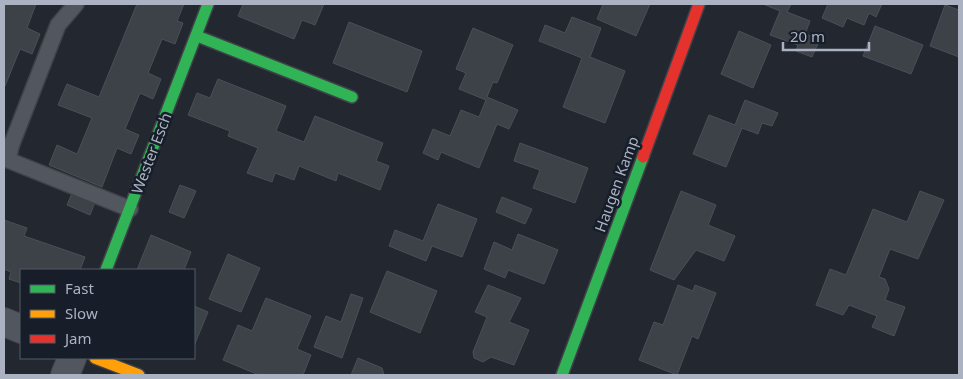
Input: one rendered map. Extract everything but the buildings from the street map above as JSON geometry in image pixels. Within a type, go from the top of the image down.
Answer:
[{"type":"street","name":"Wester Esch","points":[[106,269],[208,4]]},
{"type":"street","name":"Haugen Kamp","points":[[562,375],[699,4]]},
{"type":"street","points":[[197,36],[352,97]]},
{"type":"street","points":[[4,322],[20,328]]},
{"type":"street","points":[[65,375],[72,359]]},
{"type":"street","points":[[98,359],[139,375]]},
{"type":"lane","points":[[76,4],[58,25],[7,146],[8,160],[130,209]]},
{"type":"traffic: fast","points":[[106,269],[208,4]]},
{"type":"traffic: fast","points":[[197,36],[352,97]]},
{"type":"traffic: fast","points":[[562,375],[643,157]]},
{"type":"traffic: slow","points":[[98,359],[139,375]]},
{"type":"traffic: jam","points":[[643,157],[699,4]]}]
